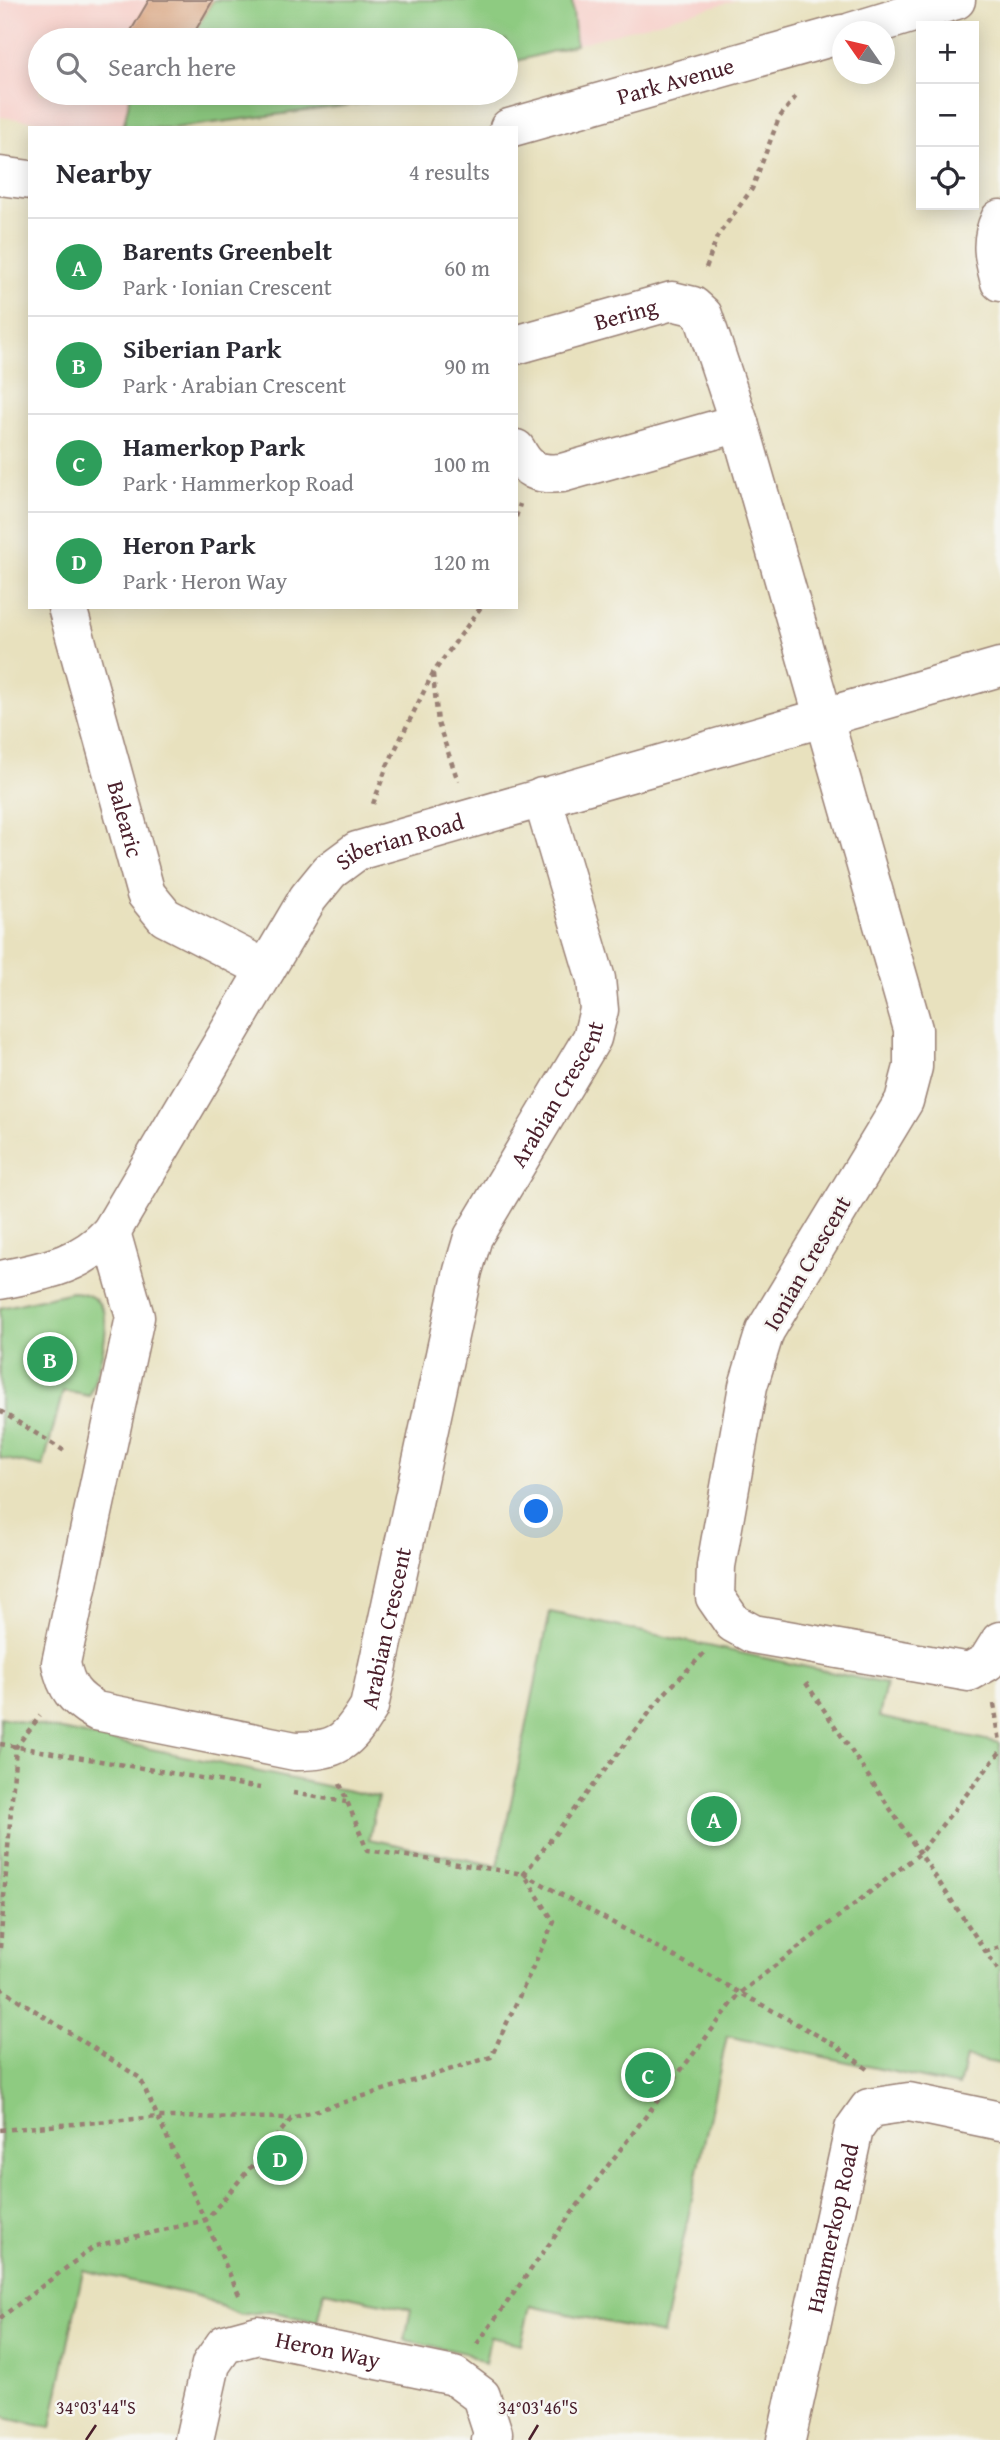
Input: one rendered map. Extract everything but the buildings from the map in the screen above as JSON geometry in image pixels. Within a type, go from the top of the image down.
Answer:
[{"type":"street","points":[[882,21],[934,3]]},
{"type":"street","name":"Park Avenue","points":[[516,126],[832,37]]},
{"type":"street","points":[[0,176],[28,180]]},
{"type":"street","points":[[1000,219],[993,234],[992,250],[1000,282]]},
{"type":"street","name":"Bering","points":[[518,344],[671,301],[683,301],[693,306]]},
{"type":"street","points":[[693,306],[709,328],[739,423],[823,718]]},
{"type":"street","points":[[518,452],[530,470],[542,474],[562,473],[739,423]]},
{"type":"street","name":"Balearic","points":[[68,609],[146,894],[165,917],[266,969]]},
{"type":"street","name":"Siberian Road","points":[[0,1280],[67,1265],[97,1248],[111,1232],[308,898],[330,871],[357,851],[1000,667]]},
{"type":"street","name":"Ionian Crescent","points":[[733,1623],[715,1597],[716,1566],[748,1386],[765,1331],[904,1101],[913,1067],[913,1029],[823,718]]},
{"type":"street","name":"Arabian Crescent","points":[[326,1751],[352,1735],[369,1707],[463,1271],[474,1237],[592,1038],[599,1010],[596,979],[542,797]]},
{"type":"street","points":[[111,1232],[135,1317],[61,1663],[65,1682],[76,1700],[96,1711],[295,1751],[326,1751]]},
{"type":"street","points":[[733,1623],[752,1634],[969,1672],[987,1662],[1000,1641]]},
{"type":"street","name":"Hammerkop Road","points":[[786,2440],[854,2129],[869,2108],[909,2102],[1000,2121]]},
{"type":"street","name":"Heron Way","points":[[194,2440],[211,2364],[225,2344],[258,2335],[454,2376],[481,2396],[493,2433],[491,2440]]},
{"type":"path","points":[[693,306],[717,237],[752,189],[779,118],[797,95]]},
{"type":"path","points":[[357,851],[387,766],[433,673],[480,609]]},
{"type":"path","points":[[433,673],[438,723],[471,818]]},
{"type":"path","points":[[0,1411],[102,1476]]},
{"type":"path","points":[[524,1874],[664,1694],[733,1623]]},
{"type":"path","points":[[794,1641],[808,1690],[1000,1973]]},
{"type":"path","points":[[0,1948],[16,1747],[65,1682]]},
{"type":"path","points":[[0,1744],[264,1788]]},
{"type":"path","points":[[326,1751],[366,1850],[524,1874],[837,2046],[909,2102]]},
{"type":"path","points":[[454,2376],[571,2214],[740,1993],[919,1854],[1000,1752]]},
{"type":"path","points":[[292,1793],[347,1802]]},
{"type":"path","points":[[0,2130],[159,2117],[292,2118],[491,2057],[554,1922],[524,1874]]},
{"type":"path","points":[[985,1952],[1000,1947]]},
{"type":"path","points":[[0,1988],[140,2078],[258,2335]]},
{"type":"path","points":[[0,2318],[95,2246],[205,2220],[292,2118]]},
{"type":"shaded area","points":[[0,0],[737,0],[518,61],[518,28],[28,28],[28,105],[351,105],[190,126],[77,126],[0,117]]},
{"type":"green space","points":[[213,0],[572,0],[576,45],[518,61],[518,28],[197,28]]},
{"type":"green space","points":[[128,105],[351,105],[190,126],[123,126]]},
{"type":"green space","points":[[72,1292],[89,1296],[100,1305],[105,1317],[103,1350],[90,1396],[63,1391],[43,1467],[0,1458],[0,1308]]},
{"type":"green space","points":[[550,1612],[886,1684],[879,1717],[1000,1743],[1000,2064],[966,2057],[959,2086],[727,2036],[663,2334],[530,2306],[521,2344],[490,2337],[485,2364],[465,2353],[405,2340],[411,2309],[324,2291],[317,2322],[270,2311],[240,2315],[201,2297],[83,2270],[51,2428],[0,2417],[0,1717],[378,1797],[369,1839],[498,1866]]},
{"type":"place","name":"Siberian Park","points":[[50,1359]]},
{"type":"place","name":"Barents Greenbelt","points":[[714,1819]]},
{"type":"place","name":"Hamerkop Park","points":[[648,2075]]},
{"type":"place","name":"Heron Park","points":[[280,2158]]}]
